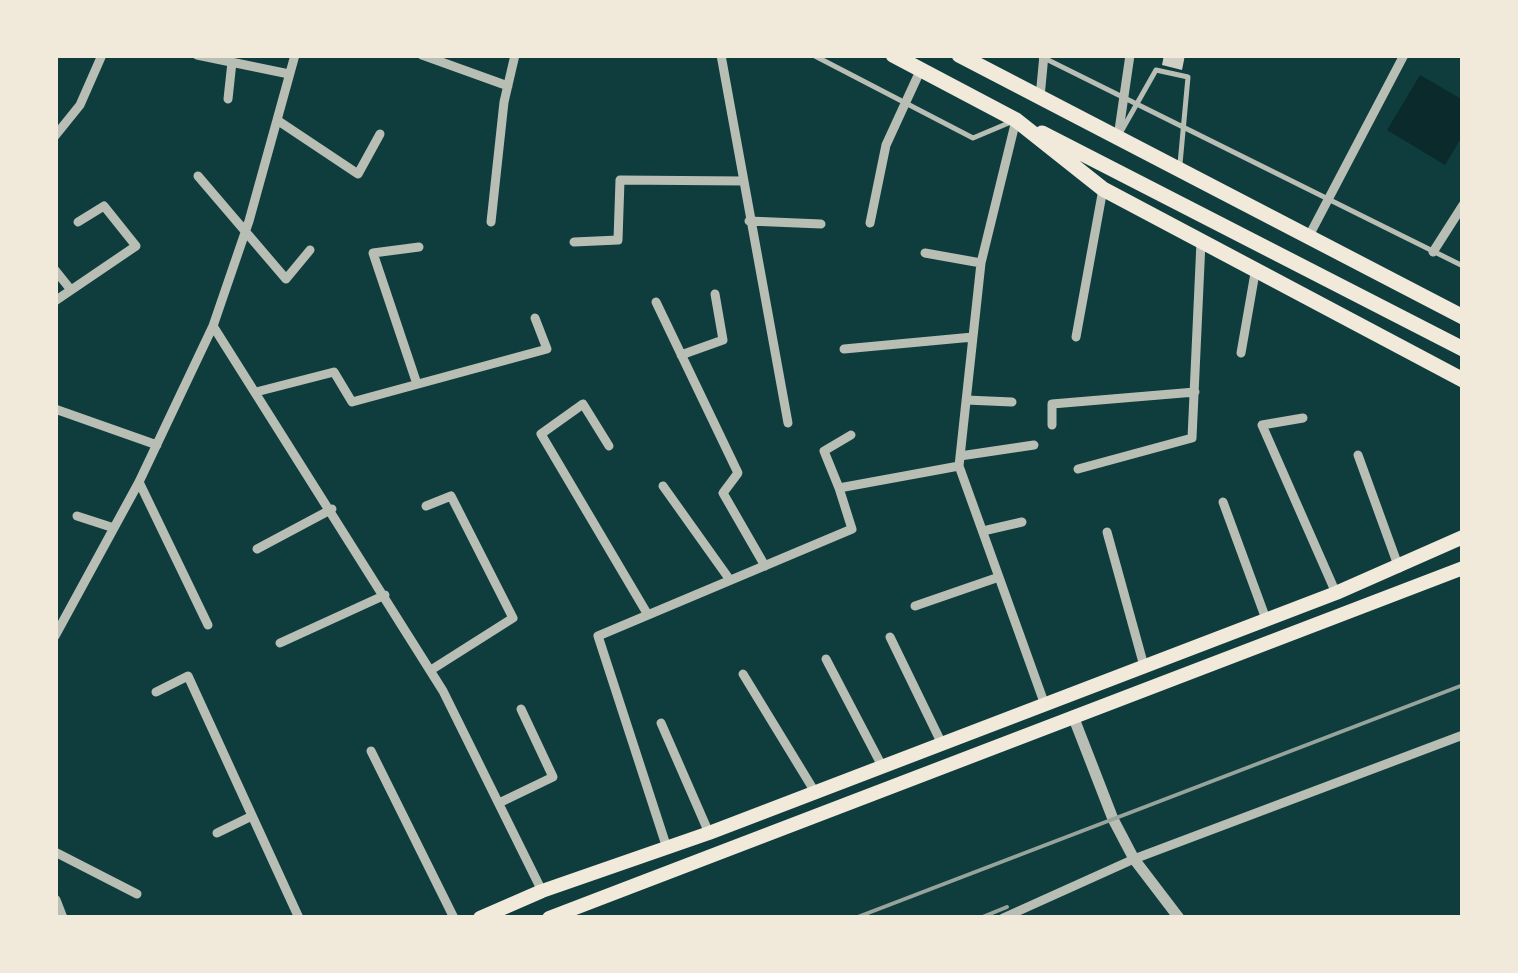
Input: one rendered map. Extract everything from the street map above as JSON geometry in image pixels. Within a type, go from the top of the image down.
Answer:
[{"type":"highway","points":[[893,55],[1463,349]]},
{"type":"highway","points":[[959,55],[1310,234],[1463,318]]},
{"type":"highway","points":[[1016,120],[1104,189],[1255,273],[1463,380]]},
{"type":"main road","points":[[480,918],[542,890],[709,832],[1266,620],[1399,568],[1463,537]]},
{"type":"main road","points":[[549,918],[1463,568]]},
{"type":"street","points":[[55,136],[80,104],[102,55]]},
{"type":"street","points":[[55,636],[139,482],[213,326],[245,232],[295,55]]},
{"type":"street","points":[[422,55],[508,86]]},
{"type":"street","points":[[490,222],[515,55]]},
{"type":"street","points":[[721,55],[788,424]]},
{"type":"street","points":[[1118,136],[1130,55]]},
{"type":"street","points":[[1310,234],[1404,55]]},
{"type":"street","points":[[202,56],[290,74]]},
{"type":"street","points":[[1040,96],[1042,56]]},
{"type":"street","points":[[228,99],[232,62]]},
{"type":"street","points":[[870,223],[886,144],[920,69]]},
{"type":"street","points":[[276,120],[358,174],[380,134]]},
{"type":"street","points":[[1016,120],[981,263],[960,461],[1044,705]]},
{"type":"street","points":[[198,176],[286,279],[310,250]]},
{"type":"street","points":[[574,242],[618,240],[620,180],[742,181]]},
{"type":"street","points":[[1076,338],[1104,189]]},
{"type":"street","points":[[1433,252],[1463,205]]},
{"type":"street","points":[[55,301],[136,246],[104,206],[78,222]]},
{"type":"street","points":[[749,221],[821,224]]},
{"type":"street","points":[[1078,469],[1192,438],[1201,242]]},
{"type":"street","points":[[417,384],[373,253],[420,247]]},
{"type":"street","points":[[925,253],[981,263]]},
{"type":"street","points":[[55,270],[71,290]]},
{"type":"street","points":[[1241,353],[1255,273]]},
{"type":"street","points":[[682,354],[723,340],[715,294]]},
{"type":"street","points":[[656,302],[738,473],[723,493],[764,566]]},
{"type":"street","points":[[256,392],[334,372],[352,402],[547,349],[535,318]]},
{"type":"street","points":[[213,326],[431,670],[542,890]]},
{"type":"street","points":[[844,349],[973,337]]},
{"type":"street","points":[[1052,425],[1052,404],[1194,392]]},
{"type":"street","points":[[966,400],[1012,402]]},
{"type":"street","points":[[609,446],[583,404],[541,434],[648,615]]},
{"type":"street","points":[[55,409],[157,446]]},
{"type":"street","points":[[1303,418],[1262,425],[1336,592]]},
{"type":"street","points":[[666,845],[598,636],[852,529],[824,451],[852,435]]},
{"type":"street","points":[[839,488],[1034,445]]},
{"type":"street","points":[[1358,455],[1399,568]]},
{"type":"street","points":[[139,482],[208,625]]},
{"type":"street","points":[[663,486],[730,580]]},
{"type":"street","points":[[426,506],[452,496],[513,618],[431,670]]},
{"type":"street","points":[[1223,502],[1266,620]]},
{"type":"street","points":[[258,549],[332,509]]},
{"type":"street","points":[[77,516],[114,528]]},
{"type":"street","points":[[982,531],[1022,522]]},
{"type":"street","points":[[1106,532],[1144,666]]},
{"type":"street","points":[[915,606],[999,577]]},
{"type":"street","points":[[280,643],[385,595]]},
{"type":"street","points":[[890,637],[942,744]]},
{"type":"street","points":[[826,660],[882,766]]},
{"type":"street","points":[[743,674],[815,792]]},
{"type":"street","points":[[156,692],[188,676],[299,918]]},
{"type":"street","points":[[500,804],[552,777],[522,709]]},
{"type":"street","points":[[1073,716],[1113,819],[1134,859],[1179,918]]},
{"type":"street","points":[[661,723],[709,832]]},
{"type":"street","points":[[1003,918],[1134,859],[1463,735]]},
{"type":"street","points":[[370,751],[454,918]]},
{"type":"street","points":[[217,834],[252,816]]},
{"type":"street","points":[[55,852],[137,894]]},
{"type":"street","points":[[55,900],[62,918]]},
{"type":"lane","points":[[813,55],[973,138],[1016,120]]},
{"type":"lane","points":[[1042,56],[1463,266]]},
{"type":"lane","points":[[1118,136],[1156,70],[1188,77],[1180,167]]},
{"type":"water","points":[[1420,75],[1463,100],[1463,135],[1445,165],[1387,130]]},
{"type":"building","points":[[1164,55],[1185,55],[1182,70],[1162,65]]},
{"type":"railway","points":[[855,918],[1463,685]]},
{"type":"railway","points":[[980,918],[1007,907]]}]
